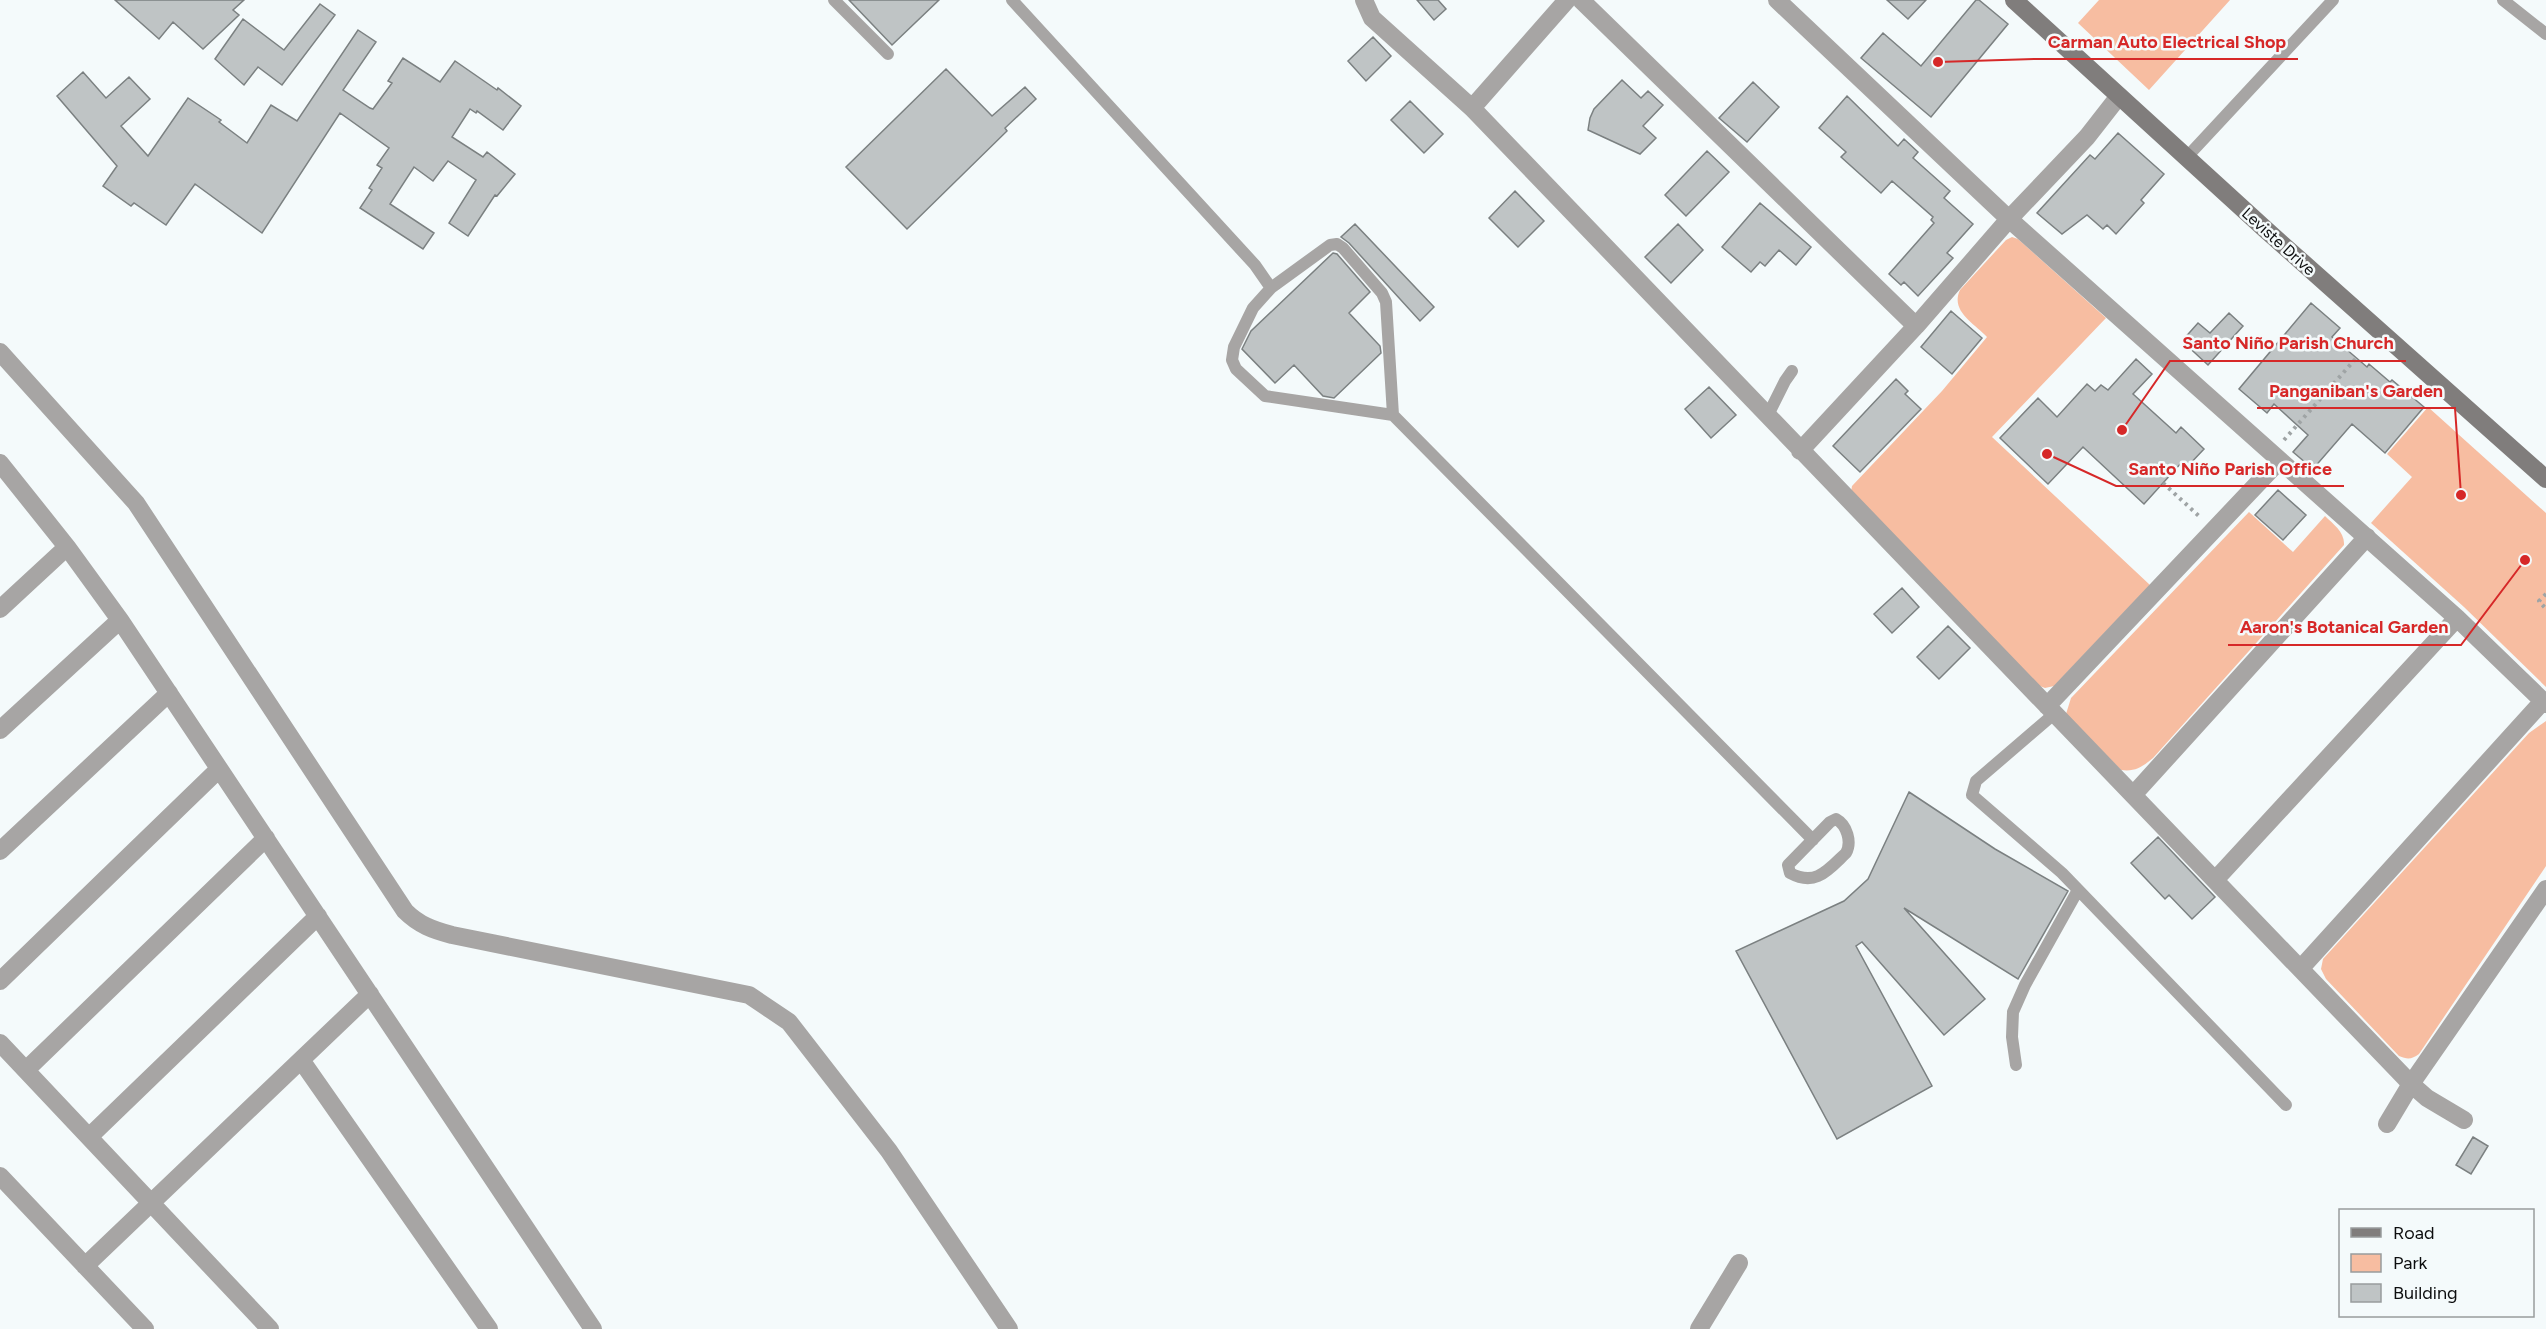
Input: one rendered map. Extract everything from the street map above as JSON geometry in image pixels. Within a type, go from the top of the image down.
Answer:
[{"type":"main road","name":"Leviste Drive","points":[[2014,0],[2186,158],[2546,479]]},
{"type":"street","points":[[1364,0],[1372,18],[1472,108],[2411,1084],[2427,1098],[2464,1120]]},
{"type":"street","points":[[1472,108],[1567,0]]},
{"type":"street","points":[[1581,0],[1916,326]]},
{"type":"street","points":[[1777,0],[2010,219],[2275,458],[2457,618],[2544,702],[2301,968]]},
{"type":"street","points":[[1800,451],[2087,137],[2119,96]]},
{"type":"street","points":[[0,352],[136,503],[405,911],[415,921],[432,930],[452,935],[749,994],[789,1022],[889,1151],[1009,1329]]},
{"type":"street","points":[[2051,710],[2275,458]]},
{"type":"street","points":[[2,467],[67,547],[120,620],[593,1329]]},
{"type":"street","points":[[2134,794],[2367,537]]},
{"type":"street","points":[[0,609],[67,547]]},
{"type":"street","points":[[2216,879],[2457,618]]},
{"type":"street","points":[[0,730],[120,620]]},
{"type":"street","points":[[0,851],[169,693]]},
{"type":"street","points":[[0,981],[219,769]]},
{"type":"street","points":[[26,1070],[266,838]]},
{"type":"street","points":[[2386,1124],[2411,1084],[2546,889]]},
{"type":"street","points":[[89,1137],[318,916]]},
{"type":"street","points":[[85,1266],[370,994]]},
{"type":"street","points":[[0,1043],[270,1329]]},
{"type":"street","points":[[301,1060],[489,1329]]},
{"type":"street","points":[[0,1176],[145,1329]]},
{"type":"street","points":[[1699,1329],[1739,1263]]},
{"type":"lane","points":[[834,0],[888,54]]},
{"type":"lane","points":[[1012,0],[1255,265],[1271,288]]},
{"type":"lane","points":[[2186,158],[2333,0]]},
{"type":"lane","points":[[2503,0],[2546,34]]},
{"type":"lane","points":[[1394,415],[1386,302],[1382,293],[1343,248],[1337,244],[1330,245],[1271,288],[1253,308],[1234,347],[1232,360],[1236,369],[1265,396],[1394,415],[1813,840]]},
{"type":"lane","points":[[1767,417],[1792,370]]},
{"type":"lane","points":[[2051,710],[1976,781],[1972,795],[1975,800],[2062,873],[2286,1105]]},
{"type":"lane","points":[[1836,819],[1846,828],[1849,848],[1846,854],[1820,877],[1792,875],[1787,870],[1788,865],[1813,840],[1830,822],[1836,819]]},
{"type":"lane","points":[[2016,1065],[2012,1037],[2013,1012],[2025,985],[2078,890]]},
{"type":"path","points":[[2275,458],[2358,356]]},
{"type":"path","points":[[2163,483],[2187,506]]},
{"type":"path","points":[[2546,594],[2539,601],[2546,609]]},
{"type":"green space","points":[[2099,0],[2230,0],[2149,90],[2078,23]]},
{"type":"green space","points":[[2012,237],[2018,239],[2106,318],[1992,437],[2150,585],[2054,686],[2045,688],[2037,685],[1851,492],[1852,486],[1942,391],[1987,337],[1965,316],[1958,304],[1958,297],[1960,290],[2006,240]]},
{"type":"green space","points":[[2428,407],[2546,513],[2546,687],[2464,607],[2371,523],[2412,477],[2387,454]]},
{"type":"green space","points":[[2249,512],[2293,552],[2325,516],[2341,532],[2344,545],[2153,758],[2138,768],[2121,770],[2066,714],[2071,698]]},
{"type":"green space","points":[[2546,721],[2546,866],[2419,1054],[2410,1058],[2399,1056],[2326,979],[2321,969],[2323,959],[2529,733]]},
{"type":"building","points":[[115,0],[244,0],[233,10],[239,15],[203,49],[173,22],[159,39]]},
{"type":"building","points":[[849,0],[939,0],[892,45]]},
{"type":"building","points":[[1417,0],[1438,0],[1446,9],[1434,20]]},
{"type":"building","points":[[1887,0],[1926,0],[1908,19]]},
{"type":"building","points":[[1976,0],[2008,24],[1931,117],[1861,58],[1883,33],[1921,66]]},
{"type":"building","points":[[320,4],[335,15],[282,85],[258,67],[244,85],[215,59],[243,19],[284,50]]},
{"type":"building","points":[[358,30],[376,42],[343,90],[370,108],[373,109],[392,83],[388,81],[403,58],[440,82],[455,61],[497,90],[498,88],[521,106],[503,130],[477,111],[476,113],[470,109],[452,137],[483,157],[487,152],[515,174],[497,196],[495,195],[468,236],[449,223],[476,180],[448,161],[433,181],[414,167],[390,204],[434,233],[423,249],[360,208],[372,190],[369,188],[382,168],[377,165],[389,148],[340,113],[262,233],[195,184],[166,225],[134,203],[131,206],[103,186],[117,166],[57,96],[83,72],[106,98],[129,77],[150,99],[121,126],[148,156],[188,98],[221,120],[219,122],[247,143],[271,105],[297,121]]},
{"type":"building","points":[[1373,37],[1391,56],[1366,81],[1348,61]]},
{"type":"building","points":[[946,69],[992,116],[1025,87],[1036,99],[1005,128],[1007,131],[907,229],[846,167]]},
{"type":"building","points":[[1622,80],[1641,98],[1648,91],[1663,105],[1643,126],[1656,138],[1640,154],[1588,130],[1594,109]]},
{"type":"building","points":[[1753,82],[1779,107],[1747,142],[1719,118]]},
{"type":"building","points":[[1847,96],[1898,146],[1904,139],[1918,152],[1913,158],[1950,191],[1944,198],[1973,224],[1947,253],[1953,258],[1918,296],[1904,282],[1901,285],[1889,274],[1934,223],[1931,220],[1933,217],[1892,181],[1881,193],[1841,157],[1846,152],[1819,128]]},
{"type":"building","points":[[1410,101],[1443,134],[1424,153],[1391,120]]},
{"type":"building","points":[[2118,133],[2164,174],[2141,200],[2144,203],[2116,234],[2107,225],[2103,229],[2087,215],[2062,234],[2037,213],[2090,155],[2095,159]]},
{"type":"building","points":[[1707,151],[1729,172],[1686,216],[1665,195]]},
{"type":"building","points":[[1515,191],[1544,221],[1518,247],[1489,218]]},
{"type":"building","points":[[1760,203],[1811,247],[1796,265],[1779,250],[1765,266],[1760,262],[1751,272],[1722,247]]},
{"type":"building","points":[[1355,224],[1434,307],[1420,321],[1341,237]]},
{"type":"building","points":[[1678,224],[1703,250],[1671,283],[1645,257]]},
{"type":"building","points":[[1333,253],[1337,254],[1370,292],[1349,313],[1380,346],[1381,353],[1334,398],[1323,396],[1294,365],[1275,383],[1242,349],[1251,331]]},
{"type":"building","points":[[2311,303],[2340,328],[2332,337],[2367,367],[2369,364],[2390,382],[2392,380],[2424,407],[2385,453],[2352,424],[2313,469],[2293,452],[2308,435],[2274,404],[2267,413],[2239,389]]},
{"type":"building","points":[[1951,311],[1982,338],[1952,374],[1921,347]]},
{"type":"building","points":[[2229,313],[2243,326],[2208,365],[2182,341],[2198,323],[2210,333]]},
{"type":"building","points":[[2136,359],[2152,374],[2133,394],[2176,433],[2181,427],[2204,449],[2187,467],[2182,462],[2144,504],[2083,447],[2048,484],[2000,438],[2038,398],[2057,417],[2087,384],[2095,391],[2101,385],[2108,390]]},
{"type":"building","points":[[1896,379],[1908,391],[1905,394],[1921,409],[1860,472],[1833,446]]},
{"type":"building","points":[[1709,387],[1736,415],[1711,438],[1685,409]]},
{"type":"building","points":[[2278,490],[2306,515],[2283,540],[2255,515]]},
{"type":"building","points":[[1902,588],[1919,607],[1892,633],[1874,614]]},
{"type":"building","points":[[1948,626],[1970,648],[1939,679],[1917,657]]},
{"type":"building","points":[[1909,792],[1995,849],[2068,891],[2018,979],[1904,908],[1985,999],[1944,1035],[1862,942],[1856,946],[1932,1086],[1837,1139],[1736,951],[1844,901],[1868,879]]},
{"type":"building","points":[[2158,837],[2215,897],[2192,919],[2169,895],[2165,899],[2131,863]]},
{"type":"building","points":[[2473,1137],[2488,1146],[2471,1174],[2456,1165]]},
{"type":"place","name":"Carman Auto Electrical Shop","points":[[1938,62]]},
{"type":"place","name":"Santo Niño Parish Church","points":[[2122,430]]},
{"type":"place","name":"Santo Niño Parish Office","points":[[2047,454]]},
{"type":"place","name":"Panganiban's Garden","points":[[2461,495]]},
{"type":"place","name":"Aaron's Botanical Garden","points":[[2525,560]]}]
